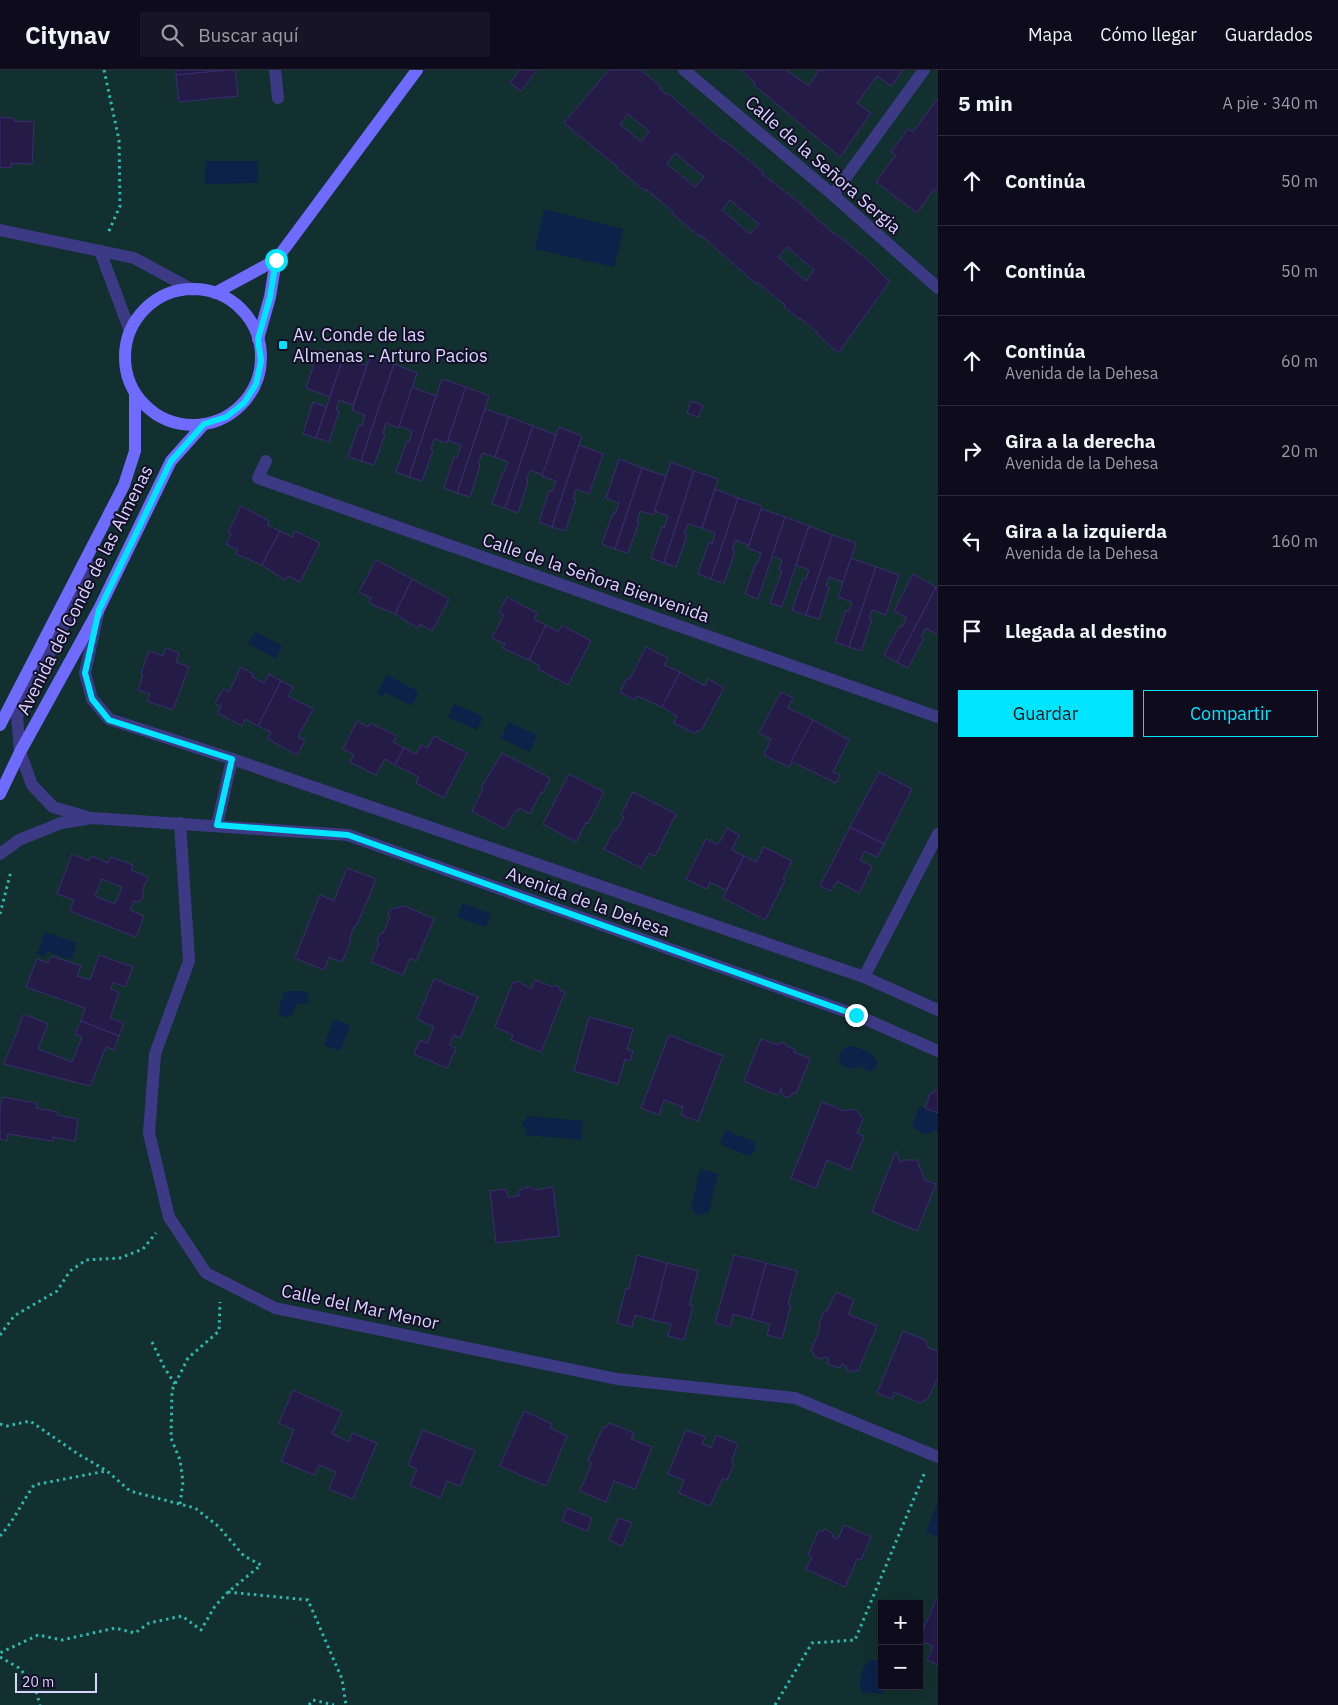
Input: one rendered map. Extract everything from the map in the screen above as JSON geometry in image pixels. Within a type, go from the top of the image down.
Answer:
[{"type":"main road","points":[[215,293],[276,260],[417,70]]},
{"type":"main road","points":[[258,339],[270,297],[276,260]]},
{"type":"main road","points":[[193,290],[215,293],[234,303],[249,319],[258,339],[261,361],[256,384],[244,403],[226,417],[204,424],[184,425],[165,420],[148,409],[135,394],[128,380],[124,363],[125,347],[130,331],[140,314],[155,301],[173,292],[193,290]]},
{"type":"main road","points":[[102,530],[124,485],[135,451],[135,394]]},
{"type":"main road","name":"Avenida del Conde de las Almenas","points":[[0,794],[20,752],[99,610],[171,461],[204,424]]},
{"type":"main road","name":"Avenida del Conde de las Almenas","points":[[0,725],[102,530]]},
{"type":"street","points":[[275,70],[278,98]]},
{"type":"street","name":"Calle de la Señora Sergia","points":[[684,70],[833,195],[938,288]]},
{"type":"street","points":[[833,195],[924,70]]},
{"type":"street","points":[[0,230],[134,258],[193,290]]},
{"type":"street","points":[[100,251],[130,331]]},
{"type":"street","name":"Calle de la Señora Bienvenida","points":[[266,461],[258,478],[938,717]]},
{"type":"street","name":"Avenida del Conde de las Almenas","points":[[20,752],[17,716],[66,619],[102,530]]},
{"type":"street","name":"Avenida de la Dehesa","points":[[99,610],[85,673],[92,699],[109,720],[232,759],[864,977],[938,1010]]},
{"type":"street","name":"Avenida de la Dehesa","points":[[20,752],[32,785],[53,807],[92,818],[348,835],[856,1015],[938,1051]]},
{"type":"street","points":[[217,825],[232,759]]},
{"type":"street","name":"Avenida de la Dehesa","points":[[0,854],[19,840],[62,823],[92,818]]},
{"type":"street","name":"Calle del Mar Menor","points":[[180,823],[189,960],[156,1054],[149,1133],[169,1217],[206,1273],[276,1308],[617,1379],[795,1398],[935,1456]]},
{"type":"street","points":[[864,977],[938,834]]},
{"type":"path","points":[[100,251],[120,206],[119,140],[104,70]]},
{"type":"path","points":[[0,914],[19,840]]},
{"type":"path","points":[[0,1336],[14,1316],[57,1291],[70,1271],[86,1260],[120,1258],[144,1249],[169,1217]]},
{"type":"path","points":[[180,1504],[183,1482],[180,1460],[171,1438],[172,1390],[188,1358],[219,1332],[223,1282]]},
{"type":"path","points":[[152,1342],[175,1384]]},
{"type":"path","points":[[0,1424],[7,1426],[30,1420],[78,1454],[107,1471],[130,1491],[195,1508],[218,1526],[244,1556],[260,1565],[228,1592],[215,1606],[201,1630],[182,1616],[149,1623],[135,1633],[115,1628],[62,1640],[38,1635],[0,1653]]},
{"type":"path","points":[[775,1705],[812,1643],[855,1640],[935,1456]]},
{"type":"path","points":[[0,1536],[34,1485],[107,1471]]},
{"type":"path","points":[[228,1592],[308,1600],[342,1679],[346,1705]]},
{"type":"path","points":[[0,1657],[19,1668],[34,1684],[40,1705]]},
{"type":"path","points":[[309,1705],[313,1700],[334,1705]]},
{"type":"green space","points":[[0,70],[938,70],[938,1705],[0,1705]]},
{"type":"water","points":[[205,161],[258,161],[258,183],[205,184]]},
{"type":"water","points":[[544,209],[623,229],[614,267],[535,249]]},
{"type":"water","points":[[255,632],[282,646],[276,659],[248,644]]},
{"type":"water","points":[[387,675],[419,692],[412,706],[385,692],[383,697],[377,693]]},
{"type":"water","points":[[454,704],[483,716],[477,730],[448,717]]},
{"type":"water","points":[[509,722],[537,735],[530,752],[501,738]]},
{"type":"water","points":[[463,903],[491,914],[486,927],[457,917]]},
{"type":"water","points":[[45,932],[77,943],[71,960],[47,951],[45,957],[37,954]]},
{"type":"water","points":[[285,991],[307,991],[309,1003],[296,1004],[293,1014],[287,1018],[280,1015],[278,1010]]},
{"type":"water","points":[[334,1019],[350,1025],[340,1051],[324,1045]]},
{"type":"water","points":[[848,1046],[872,1055],[877,1061],[876,1068],[869,1072],[859,1066],[851,1069],[842,1066],[840,1054]]},
{"type":"water","points":[[919,1106],[938,1113],[938,1131],[925,1134],[912,1127]]},
{"type":"water","points":[[527,1116],[583,1121],[581,1140],[525,1135],[526,1129],[522,1127],[523,1121],[526,1120]]},
{"type":"water","points":[[725,1130],[755,1142],[755,1151],[749,1156],[720,1144]]},
{"type":"water","points":[[700,1169],[718,1174],[708,1214],[705,1213],[698,1216],[691,1209]]},
{"type":"water","points":[[938,1504],[938,1537],[926,1532]]},
{"type":"water","points":[[872,1660],[878,1660],[878,1690],[884,1690],[882,1694],[868,1692],[862,1694],[860,1685],[861,1675]]},
{"type":"building","points":[[176,70],[232,70],[176,75]]},
{"type":"building","points":[[235,70],[238,96],[179,102],[176,75]]},
{"type":"building","points":[[520,70],[537,70],[521,91],[510,83]]},
{"type":"building","points":[[609,70],[641,70],[661,87],[660,89],[667,95],[669,94],[724,142],[724,140],[763,172],[762,174],[796,200],[890,281],[838,353],[818,333],[784,307],[785,305],[757,282],[756,284],[701,235],[700,237],[646,189],[645,191],[564,123]],"holes":[[[628,114],[649,131],[641,142],[620,124]],[[675,153],[704,177],[695,187],[667,164]],[[730,200],[759,224],[750,234],[722,210]],[[787,247],[814,270],[806,281],[778,257]]]},
{"type":"building","points":[[741,70],[786,70],[809,86],[819,70],[903,70],[891,86],[877,76],[857,103],[871,113],[840,157],[754,85],[755,83]]},
{"type":"building","points":[[938,98],[938,193],[934,189],[917,213],[876,182],[896,155],[891,152],[908,129],[913,132]]},
{"type":"building","points":[[0,117],[14,118],[14,121],[34,122],[32,164],[11,163],[11,168],[0,167]]},
{"type":"building","points":[[319,349],[343,358],[330,397],[306,388]]},
{"type":"building","points":[[370,356],[394,364],[361,461],[348,457],[359,425],[362,426],[365,415],[352,410]]},
{"type":"building","points":[[343,358],[367,366],[353,405],[339,400],[336,410],[339,411],[329,442],[316,438]]},
{"type":"building","points":[[394,364],[417,373],[399,428],[386,423],[383,433],[385,434],[374,465],[361,461]]},
{"type":"building","points":[[442,379],[466,387],[447,443],[434,439],[431,449],[433,450],[422,481],[409,477]]},
{"type":"building","points":[[412,387],[436,396],[409,477],[396,472],[412,431],[399,426]]},
{"type":"building","points":[[466,387],[489,396],[457,493],[444,488],[454,457],[457,457],[461,445],[448,440]]},
{"type":"building","points":[[691,401],[703,406],[698,417],[687,413]]},
{"type":"building","points":[[313,402],[326,407],[316,438],[303,434]]},
{"type":"building","points":[[485,409],[509,417],[495,457],[482,453],[470,497],[457,493]]},
{"type":"building","points":[[509,417],[533,426],[505,508],[492,504],[508,462],[495,457]]},
{"type":"building","points":[[533,426],[556,435],[543,475],[530,470],[518,513],[505,508]]},
{"type":"building","points":[[559,427],[582,436],[552,527],[539,522],[549,491],[552,491],[556,481],[542,476]]},
{"type":"building","points":[[579,445],[603,454],[589,494],[576,489],[573,499],[576,499],[565,531],[552,527]]},
{"type":"building","points":[[619,459],[642,468],[615,549],[602,544],[613,513],[615,514],[619,503],[606,498]]},
{"type":"building","points":[[671,462],[694,471],[664,563],[651,558],[668,516],[654,511]]},
{"type":"building","points":[[642,468],[666,476],[653,515],[640,511],[637,521],[639,522],[628,553],[615,549]]},
{"type":"building","points":[[694,471],[718,479],[702,528],[688,524],[684,534],[687,535],[676,567],[664,563]]},
{"type":"building","points":[[715,489],[738,498],[711,579],[698,574],[709,542],[712,544],[715,533],[702,528]]},
{"type":"building","points":[[738,498],[762,506],[749,545],[735,540],[732,550],[735,551],[724,583],[711,579]]},
{"type":"building","points":[[241,506],[269,521],[267,525],[280,531],[262,565],[236,554],[238,550],[226,544],[231,534],[228,532]]},
{"type":"building","points":[[761,509],[785,517],[758,599],[745,594],[761,553],[748,548]]},
{"type":"building","points":[[785,517],[809,526],[782,607],[770,603],[782,571],[779,570],[782,560],[772,556]]},
{"type":"building","points":[[809,526],[832,535],[806,615],[792,610],[803,579],[806,579],[809,570],[796,565]]},
{"type":"building","points":[[280,531],[292,537],[295,531],[320,543],[300,582],[288,576],[285,580],[262,565]]},
{"type":"building","points":[[832,535],[856,543],[843,582],[829,577],[826,586],[829,587],[819,619],[806,615]]},
{"type":"building","points":[[851,558],[876,567],[849,647],[835,642],[846,610],[849,612],[852,602],[838,597]]},
{"type":"building","points":[[376,560],[412,579],[395,614],[369,603],[371,598],[359,592]]},
{"type":"building","points":[[876,567],[899,575],[886,615],[872,610],[869,619],[872,619],[861,651],[849,647]]},
{"type":"building","points":[[913,574],[936,587],[897,662],[884,655],[900,625],[902,627],[907,618],[894,611]]},
{"type":"building","points":[[412,579],[449,599],[432,631],[420,624],[418,628],[395,614]]},
{"type":"building","points":[[936,587],[938,588],[938,635],[926,628],[921,636],[924,638],[908,668],[897,662]]},
{"type":"building","points":[[507,597],[537,613],[534,619],[546,625],[529,660],[503,648],[505,644],[492,638],[504,615],[499,612]]},
{"type":"building","points":[[546,625],[558,632],[562,625],[591,641],[568,685],[538,669],[540,666],[529,660]]},
{"type":"building","points":[[646,647],[668,658],[664,665],[680,672],[662,707],[637,696],[635,700],[620,692],[627,678],[630,679]]},
{"type":"building","points":[[166,648],[179,653],[176,662],[189,667],[173,710],[147,701],[150,694],[138,690],[149,651],[163,656]]},
{"type":"building","points":[[241,667],[253,674],[252,677],[264,683],[269,674],[281,681],[258,726],[245,719],[242,726],[218,713],[221,706],[215,704],[223,689],[229,692]]},
{"type":"building","points":[[680,672],[705,686],[708,679],[724,688],[702,729],[694,733],[674,723],[677,716],[662,707]]},
{"type":"building","points":[[281,681],[293,687],[288,696],[313,709],[298,737],[305,741],[297,755],[268,739],[271,732],[258,726]]},
{"type":"building","points":[[781,692],[793,698],[788,708],[813,720],[789,767],[764,755],[771,739],[759,733]]},
{"type":"building","points":[[813,720],[849,740],[833,772],[840,775],[836,783],[791,761]]},
{"type":"building","points":[[357,721],[368,727],[370,723],[397,736],[393,742],[404,748],[395,765],[385,759],[376,775],[350,762],[354,755],[343,749]]},
{"type":"building","points":[[434,736],[467,753],[444,798],[416,783],[419,777],[395,765],[404,748],[416,754],[421,745],[428,748]]},
{"type":"building","points":[[502,753],[550,778],[530,814],[520,808],[518,811],[516,810],[505,829],[472,811],[483,789],[481,788]]},
{"type":"building","points":[[879,772],[912,789],[884,844],[850,827]]},
{"type":"building","points":[[569,774],[604,792],[588,824],[586,822],[576,842],[543,824]]},
{"type":"building","points":[[633,792],[676,814],[655,856],[649,853],[641,868],[604,849],[614,830],[616,831],[624,817],[621,815]]},
{"type":"building","points":[[850,827],[884,844],[877,857],[865,851],[860,860],[872,866],[859,893],[837,881],[831,891],[820,886]]},
{"type":"building","points":[[727,828],[739,835],[732,850],[744,856],[726,890],[710,882],[707,889],[686,879],[706,839],[718,845]]},
{"type":"building","points":[[764,847],[792,861],[783,879],[785,880],[765,920],[723,898],[744,856],[756,862]]},
{"type":"building","points":[[72,854],[89,861],[91,856],[108,863],[111,857],[133,865],[131,870],[148,877],[142,891],[144,894],[142,899],[138,902],[134,901],[130,910],[144,916],[136,937],[70,911],[74,900],[57,894]],"holes":[[[102,879],[122,887],[115,904],[95,896]]]},
{"type":"building","points":[[347,868],[376,879],[357,925],[355,925],[349,940],[351,941],[342,962],[329,957],[324,970],[295,958],[320,895],[334,901]]},
{"type":"building","points":[[405,906],[434,919],[416,961],[410,958],[403,975],[371,962],[379,944],[377,940],[380,934],[383,933],[390,918],[388,914],[391,909]]},
{"type":"building","points":[[99,955],[133,967],[125,987],[113,982],[111,989],[119,993],[110,1018],[124,1023],[119,1036],[81,1021],[85,1008],[26,987],[37,959],[48,963],[51,956],[81,966],[77,976],[90,980]]},
{"type":"building","points":[[434,979],[478,997],[460,1038],[454,1035],[449,1045],[456,1048],[447,1068],[414,1054],[420,1040],[427,1043],[434,1027],[417,1019]]},
{"type":"building","points":[[535,980],[553,987],[555,985],[565,992],[541,1052],[511,1040],[513,1035],[495,1027],[513,982],[517,981],[531,989]]},
{"type":"building","points":[[24,1014],[48,1024],[38,1049],[72,1062],[82,1037],[75,1034],[81,1021],[119,1036],[114,1050],[106,1047],[90,1086],[4,1064]]},
{"type":"building","points":[[589,1017],[633,1029],[627,1049],[633,1051],[630,1061],[625,1059],[618,1084],[574,1071]]},
{"type":"building","points":[[669,1035],[723,1056],[698,1121],[681,1115],[683,1107],[664,1100],[659,1115],[641,1108]]},
{"type":"building","points":[[761,1039],[778,1045],[784,1043],[795,1050],[794,1052],[810,1059],[796,1094],[793,1093],[789,1097],[785,1097],[782,1094],[781,1088],[777,1095],[744,1081]]},
{"type":"building","points":[[936,1089],[938,1090],[938,1113],[925,1108],[931,1092],[934,1093]]},
{"type":"building","points":[[2,1097],[37,1103],[36,1108],[58,1112],[57,1115],[78,1119],[75,1141],[53,1137],[53,1141],[8,1134],[7,1141],[0,1139]]},
{"type":"building","points":[[822,1102],[844,1111],[852,1109],[858,1112],[863,1119],[857,1133],[864,1136],[850,1170],[827,1160],[816,1188],[791,1178]]},
{"type":"building","points":[[896,1151],[900,1162],[917,1160],[925,1180],[936,1184],[917,1231],[872,1212]]},
{"type":"building","points":[[531,1187],[535,1190],[553,1187],[559,1236],[496,1243],[490,1191],[506,1189],[508,1197],[519,1196],[518,1192],[524,1188]]},
{"type":"building","points":[[637,1255],[667,1263],[653,1320],[635,1315],[632,1327],[617,1323],[626,1288],[629,1289]]},
{"type":"building","points":[[734,1255],[766,1263],[751,1319],[733,1314],[730,1327],[715,1323]]},
{"type":"building","points":[[667,1263],[698,1271],[689,1305],[693,1306],[684,1340],[668,1336],[671,1324],[653,1320]]},
{"type":"building","points":[[766,1263],[797,1271],[788,1304],[791,1305],[782,1339],[767,1335],[770,1324],[751,1319]]},
{"type":"building","points":[[836,1292],[854,1300],[848,1314],[877,1326],[858,1371],[852,1372],[847,1370],[846,1366],[842,1364],[840,1368],[833,1366],[827,1363],[829,1359],[825,1357],[821,1359],[814,1356],[811,1351],[820,1328],[819,1323]]},
{"type":"building","points":[[903,1331],[925,1340],[929,1348],[938,1351],[938,1378],[928,1398],[920,1403],[894,1392],[892,1399],[877,1393]]},
{"type":"building","points":[[293,1390],[342,1412],[332,1434],[349,1442],[352,1433],[377,1443],[353,1499],[329,1489],[336,1472],[319,1465],[314,1475],[281,1461],[294,1430],[279,1423]]},
{"type":"building","points":[[524,1411],[552,1424],[550,1428],[567,1436],[546,1486],[500,1466]]},
{"type":"building","points":[[609,1423],[634,1433],[631,1439],[652,1447],[635,1489],[614,1481],[606,1502],[580,1491],[592,1463],[588,1461],[603,1427],[606,1428]]},
{"type":"building","points":[[423,1430],[475,1451],[460,1486],[447,1481],[440,1498],[410,1485],[417,1469],[408,1465]]},
{"type":"building","points":[[686,1430],[705,1437],[702,1444],[711,1448],[716,1435],[738,1444],[731,1462],[734,1464],[727,1480],[723,1478],[710,1506],[679,1493],[684,1480],[668,1474]]},
{"type":"building","points":[[567,1508],[592,1518],[587,1531],[562,1521]]},
{"type":"building","points":[[619,1518],[632,1523],[622,1546],[609,1540]]},
{"type":"building","points":[[844,1525],[871,1537],[861,1560],[857,1559],[845,1587],[806,1569],[812,1557],[808,1555],[819,1530],[822,1532],[825,1529],[838,1539]]},
{"type":"building","points":[[936,1599],[938,1600],[938,1665],[927,1660],[933,1646],[923,1642],[923,1630]]},
{"type":"place","name":"Av. Conde de las Almenas - Arturo Pacios","points":[[283,345]]},
{"type":"route","points":[[276,260],[270,297],[258,339],[261,361],[256,384],[244,403],[226,417],[204,424],[171,461],[99,610],[85,673],[92,699],[109,720],[232,759],[217,825],[348,835],[856,1015]]}]
